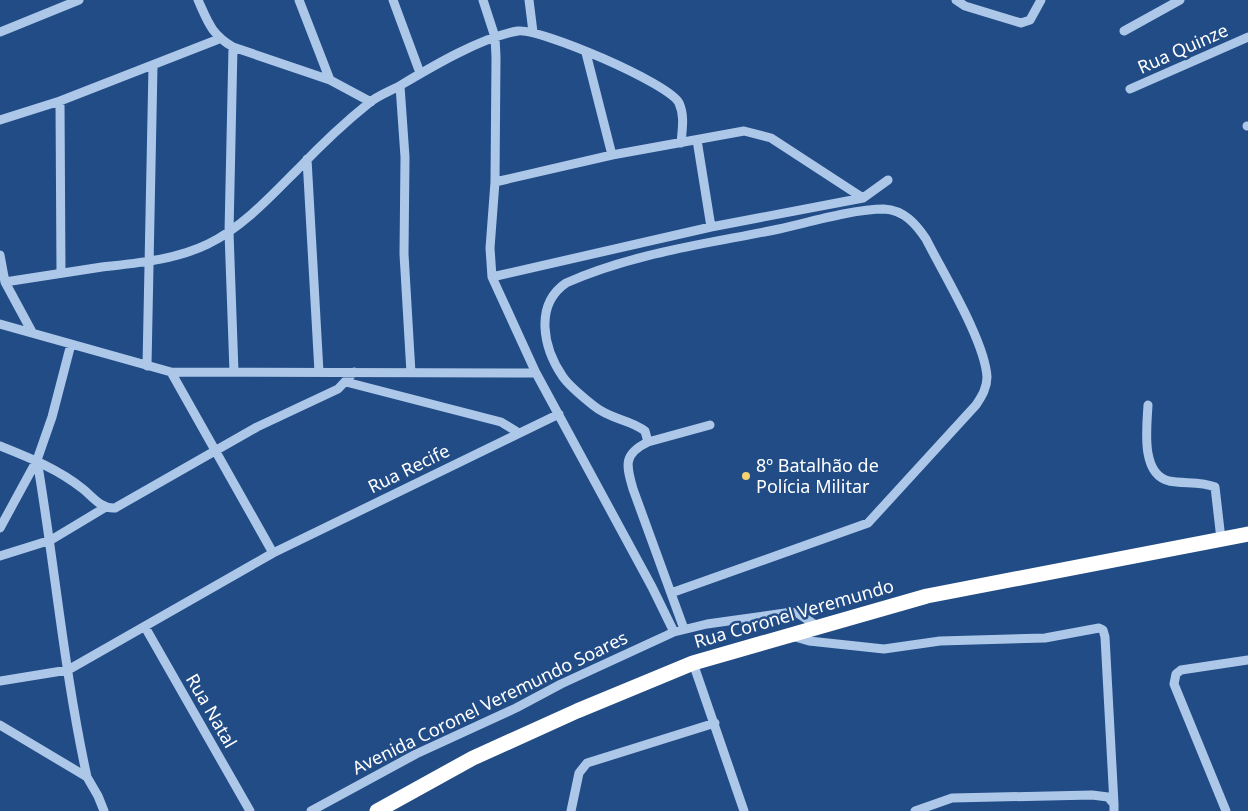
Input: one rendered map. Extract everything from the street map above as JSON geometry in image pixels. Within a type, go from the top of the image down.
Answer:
[{"type":"highway","name":"Rua Coronel Veremundo","points":[[377,811],[473,758],[576,711],[693,663],[788,634],[927,596],[1248,534]]},
{"type":"street","points":[[0,32],[79,0]]},
{"type":"street","points":[[198,0],[210,28],[219,39],[233,46],[330,80],[371,102]]},
{"type":"street","points":[[299,0],[330,80]]},
{"type":"street","points":[[393,0],[420,73]]},
{"type":"street","points":[[483,0],[495,37],[497,110],[495,182],[490,248],[492,277],[536,373],[652,587],[674,632]]},
{"type":"street","points":[[530,0],[532,32]]},
{"type":"street","points":[[956,0],[965,6],[1021,23],[1030,20],[1041,0]]},
{"type":"street","points":[[1124,31],[1174,2]]},
{"type":"street","points":[[5,282],[149,261],[185,253],[229,232],[266,202],[307,159],[371,102],[420,73],[495,37],[521,31],[532,32],[654,82],[672,95],[678,102],[683,118],[681,143]]},
{"type":"street","name":"Rua Quinze","points":[[1130,90],[1248,37]]},
{"type":"street","points":[[0,120],[60,101],[219,39]]},
{"type":"street","points":[[233,46],[229,232],[234,372]]},
{"type":"street","points":[[586,53],[612,156]]},
{"type":"street","points":[[147,366],[153,66]]},
{"type":"street","points":[[400,86],[405,158],[404,254],[411,373]]},
{"type":"street","points":[[60,101],[61,273]]},
{"type":"street","points":[[495,182],[612,156],[744,131],[771,138],[863,198]]},
{"type":"street","points":[[697,140],[712,227]]},
{"type":"street","points":[[307,159],[319,372]]},
{"type":"street","points":[[492,277],[712,227],[863,198],[888,180]]},
{"type":"street","points":[[648,442],[646,431],[640,426],[612,418],[594,406],[563,377],[552,355],[544,320],[546,307],[552,297],[566,283],[634,258],[848,214],[884,209],[901,213],[916,224],[926,238],[985,360],[987,379],[985,392],[976,405],[872,520],[671,593]]},
{"type":"street","points":[[0,255],[5,282],[32,332]]},
{"type":"street","points":[[0,324],[171,372],[536,373]]},
{"type":"street","points":[[0,528],[37,460],[52,417],[71,344]]},
{"type":"street","points":[[171,372],[273,553]]},
{"type":"street","points":[[0,446],[37,460],[67,477],[106,507],[115,508],[216,452],[256,427],[321,398],[346,382],[354,372]]},
{"type":"street","points":[[346,382],[501,422],[519,433]]},
{"type":"street","points":[[1148,405],[1146,450],[1156,474],[1167,481],[1215,487],[1221,539]]},
{"type":"street","name":"Rua Recife","points":[[0,681],[68,670],[273,553],[559,414]]},
{"type":"street","points":[[684,629],[628,473],[628,462],[631,452],[648,442],[710,425]]},
{"type":"street","points":[[37,460],[50,540],[56,599],[86,777],[98,796],[104,811]]},
{"type":"street","points":[[0,556],[50,540],[106,507]]},
{"type":"street","name":"Avenida Coronel Veremundo Soares","points":[[311,811],[416,754],[674,632],[792,612],[799,614],[816,626]]},
{"type":"street","name":"Rua Natal","points":[[145,627],[250,811]]},
{"type":"street","points":[[788,634],[809,642],[884,649],[940,641],[1045,638],[1099,628],[1103,630],[1105,636],[1114,807]]},
{"type":"street","points":[[1226,811],[1174,684],[1176,674],[1181,670],[1248,660]]},
{"type":"street","points":[[693,663],[715,722],[744,811]]},
{"type":"street","points":[[571,811],[579,773],[587,763],[715,722]]},
{"type":"street","points":[[0,724],[86,777]]},
{"type":"street","points":[[915,811],[952,798],[1100,796],[1108,797],[1114,807]]},
{"type":"place","name":"8º Batalhão de Polícia Militar","points":[[746,476]]}]
